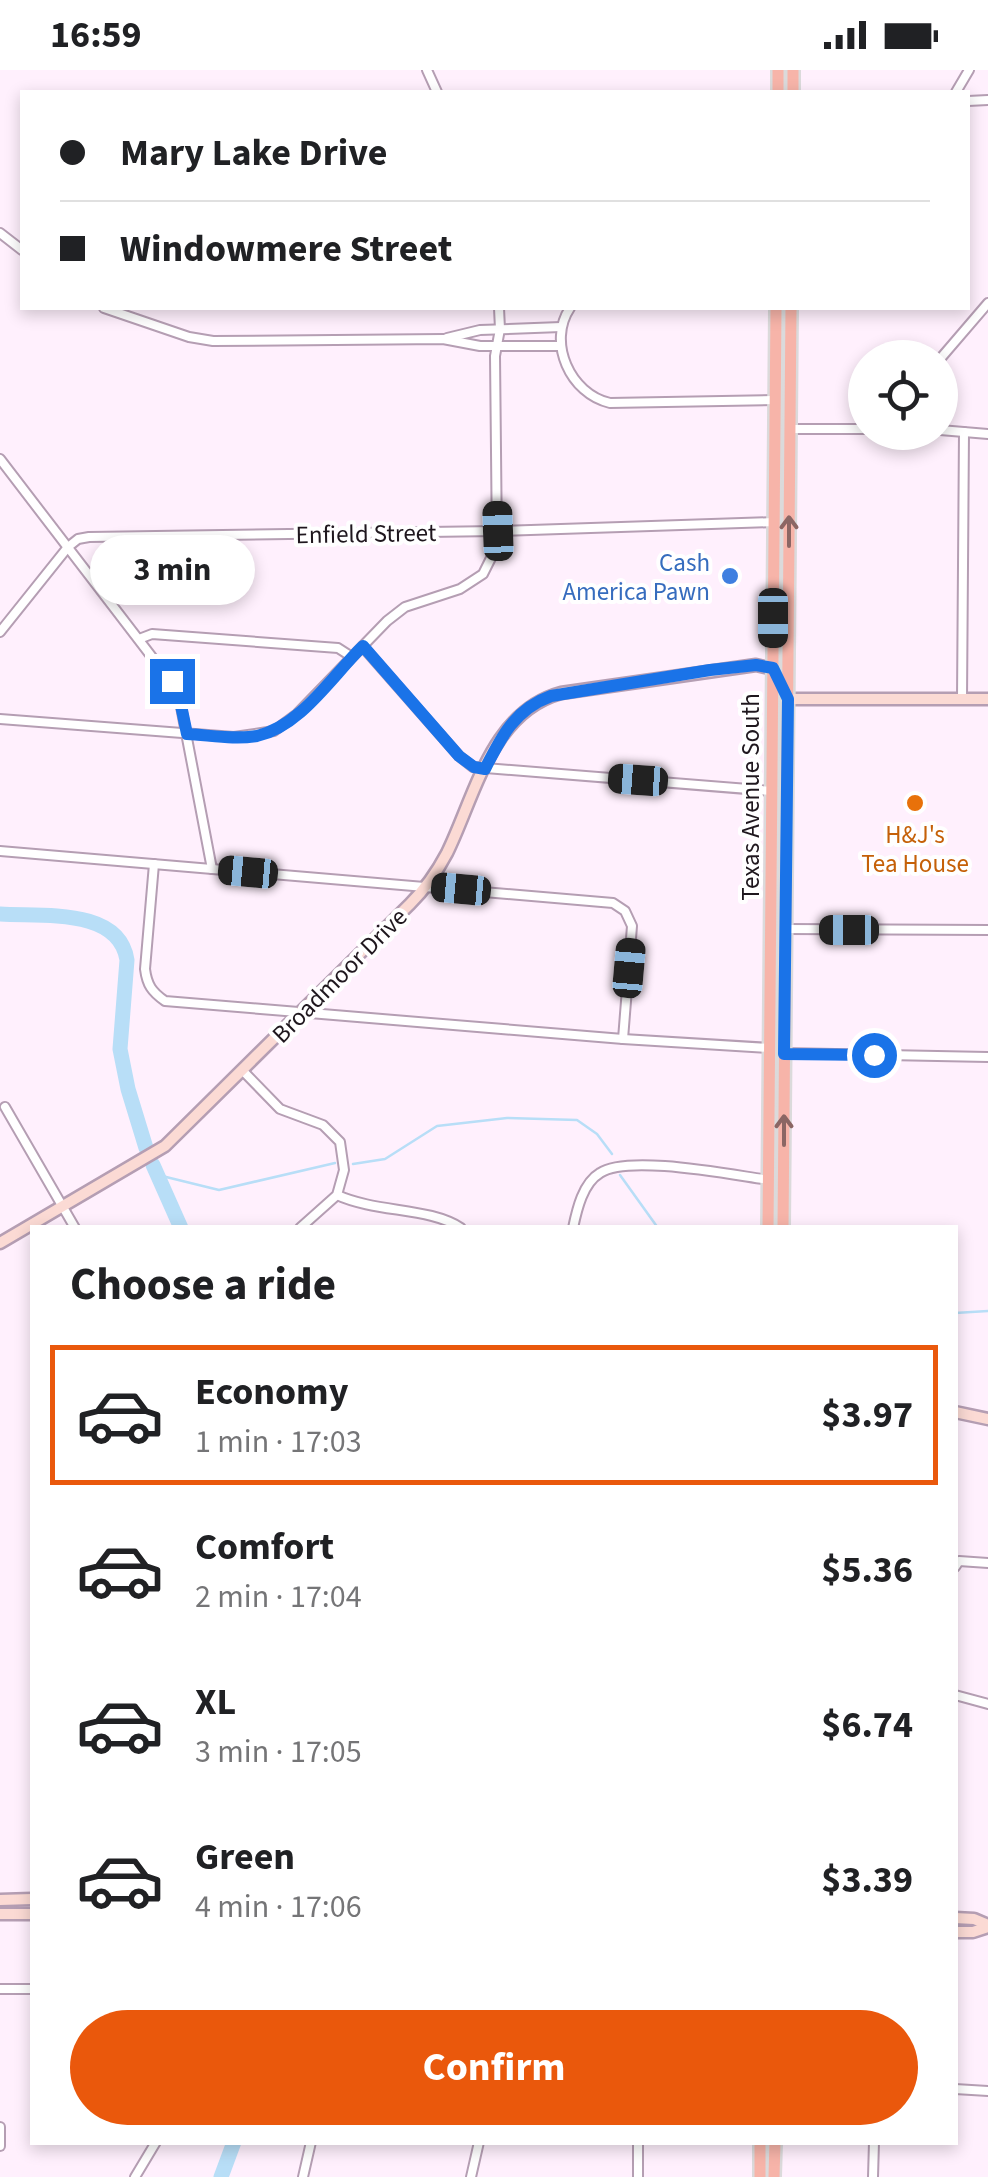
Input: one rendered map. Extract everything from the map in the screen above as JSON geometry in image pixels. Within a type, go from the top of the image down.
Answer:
[{"type":"main road","name":"Texas Avenue South","points":[[783,310],[783,359],[790,370],[783,1225]]},
{"type":"main road","name":"Texas Avenue South","points":[[768,1225],[774,522],[776,400],[783,310]]},
{"type":"main road","points":[[772,949],[778,958],[777,1044],[784,1054]]},
{"type":"main road","points":[[760,2145],[760,2177]]},
{"type":"main road","points":[[774,2177],[775,2145]]},
{"type":"street","points":[[0,233],[20,248]]},
{"type":"street","points":[[957,340],[988,304]]},
{"type":"street","points":[[110,310],[213,342],[443,339],[495,346],[541,346],[560,337]]},
{"type":"street","points":[[0,719],[248,737],[274,731],[297,714],[405,608],[460,590],[484,574],[492,560],[498,531],[495,346],[500,329],[499,310]]},
{"type":"street","points":[[566,364],[560,337],[569,310]]},
{"type":"street","points":[[443,339],[470,331],[500,329],[560,337]]},
{"type":"street","points":[[541,346],[566,364],[588,394],[610,404],[776,400]]},
{"type":"street","points":[[790,430],[848,429]]},
{"type":"street","points":[[958,432],[988,434]]},
{"type":"street","points":[[962,699],[964,432]]},
{"type":"street","points":[[0,459],[178,691],[212,869]]},
{"type":"street","name":"Enfield Street","points":[[68,547],[89,537],[774,522]]},
{"type":"street","points":[[0,632],[68,547]]},
{"type":"street","points":[[140,640],[152,634],[338,648],[352,657]]},
{"type":"street","points":[[363,646],[459,756],[474,767],[772,791]]},
{"type":"street","name":"Broadmoor Drive","points":[[32,1225],[165,1146],[426,886],[446,854],[510,724],[528,708],[551,696],[710,670],[756,665],[773,668]]},
{"type":"street","points":[[773,668],[788,699],[988,699]]},
{"type":"street","points":[[0,851],[599,900],[620,906],[632,926],[623,1040]]},
{"type":"street","points":[[154,864],[145,970],[147,983],[165,1000],[623,1040],[770,1048]]},
{"type":"street","points":[[785,929],[988,930]]},
{"type":"street","points":[[784,1054],[988,1057]]},
{"type":"street","points":[[243,1070],[280,1110],[323,1126],[340,1142],[344,1170],[338,1195],[303,1225]]},
{"type":"street","points":[[5,1107],[73,1225]]},
{"type":"street","points":[[574,1225],[588,1185],[612,1167],[626,1164],[768,1180]]},
{"type":"street","points":[[338,1195],[375,1208],[442,1218],[453,1225]]},
{"type":"street","name":"Broadmoor Drive","points":[[0,1244],[30,1226]]},
{"type":"street","points":[[958,1413],[988,1420]]},
{"type":"street","points":[[958,1563],[988,1563]]},
{"type":"street","points":[[958,1696],[988,1704]]},
{"type":"street","points":[[0,1900],[30,1899]]},
{"type":"street","points":[[0,1914],[30,1914]]},
{"type":"street","points":[[958,1918],[974,1919],[988,1926]]},
{"type":"street","points":[[958,1932],[974,1932],[988,1926]]},
{"type":"street","points":[[0,1989],[30,1989]]},
{"type":"street","points":[[958,2089],[988,2091]]},
{"type":"street","points":[[0,2127],[0,2146]]},
{"type":"street","points":[[135,2177],[154,2145]]},
{"type":"street","points":[[303,2177],[310,2145]]},
{"type":"street","points":[[472,2177],[478,2145]]},
{"type":"street","points":[[638,2145],[638,2177]]},
{"type":"street","points":[[873,2177],[874,2145]]},
{"type":"waterway","points":[[0,914],[76,918],[110,931],[121,943],[127,960],[120,1049],[146,1148]]},
{"type":"waterway","points":[[353,1164],[385,1159],[437,1126],[507,1118],[577,1120],[597,1134],[612,1154]]},
{"type":"waterway","points":[[158,1175],[219,1190],[335,1163]]},
{"type":"waterway","points":[[153,1165],[180,1225]]},
{"type":"waterway","points":[[620,1175],[656,1225]]},
{"type":"waterway","points":[[958,1313],[988,1311]]},
{"type":"waterway","points":[[221,2177],[233,2145]]},
{"type":"place","name":"Cash America Pawn","points":[[730,576]]},
{"type":"place","name":"H&J's Tea House","points":[[915,803]]},
{"type":"route","points":[[172,681],[178,691],[187,734],[258,736],[274,731],[297,714],[363,646],[459,756],[474,767],[485,769],[510,724],[528,708],[551,696],[710,670],[756,665],[773,668],[788,699],[784,1054],[874,1055]]}]
